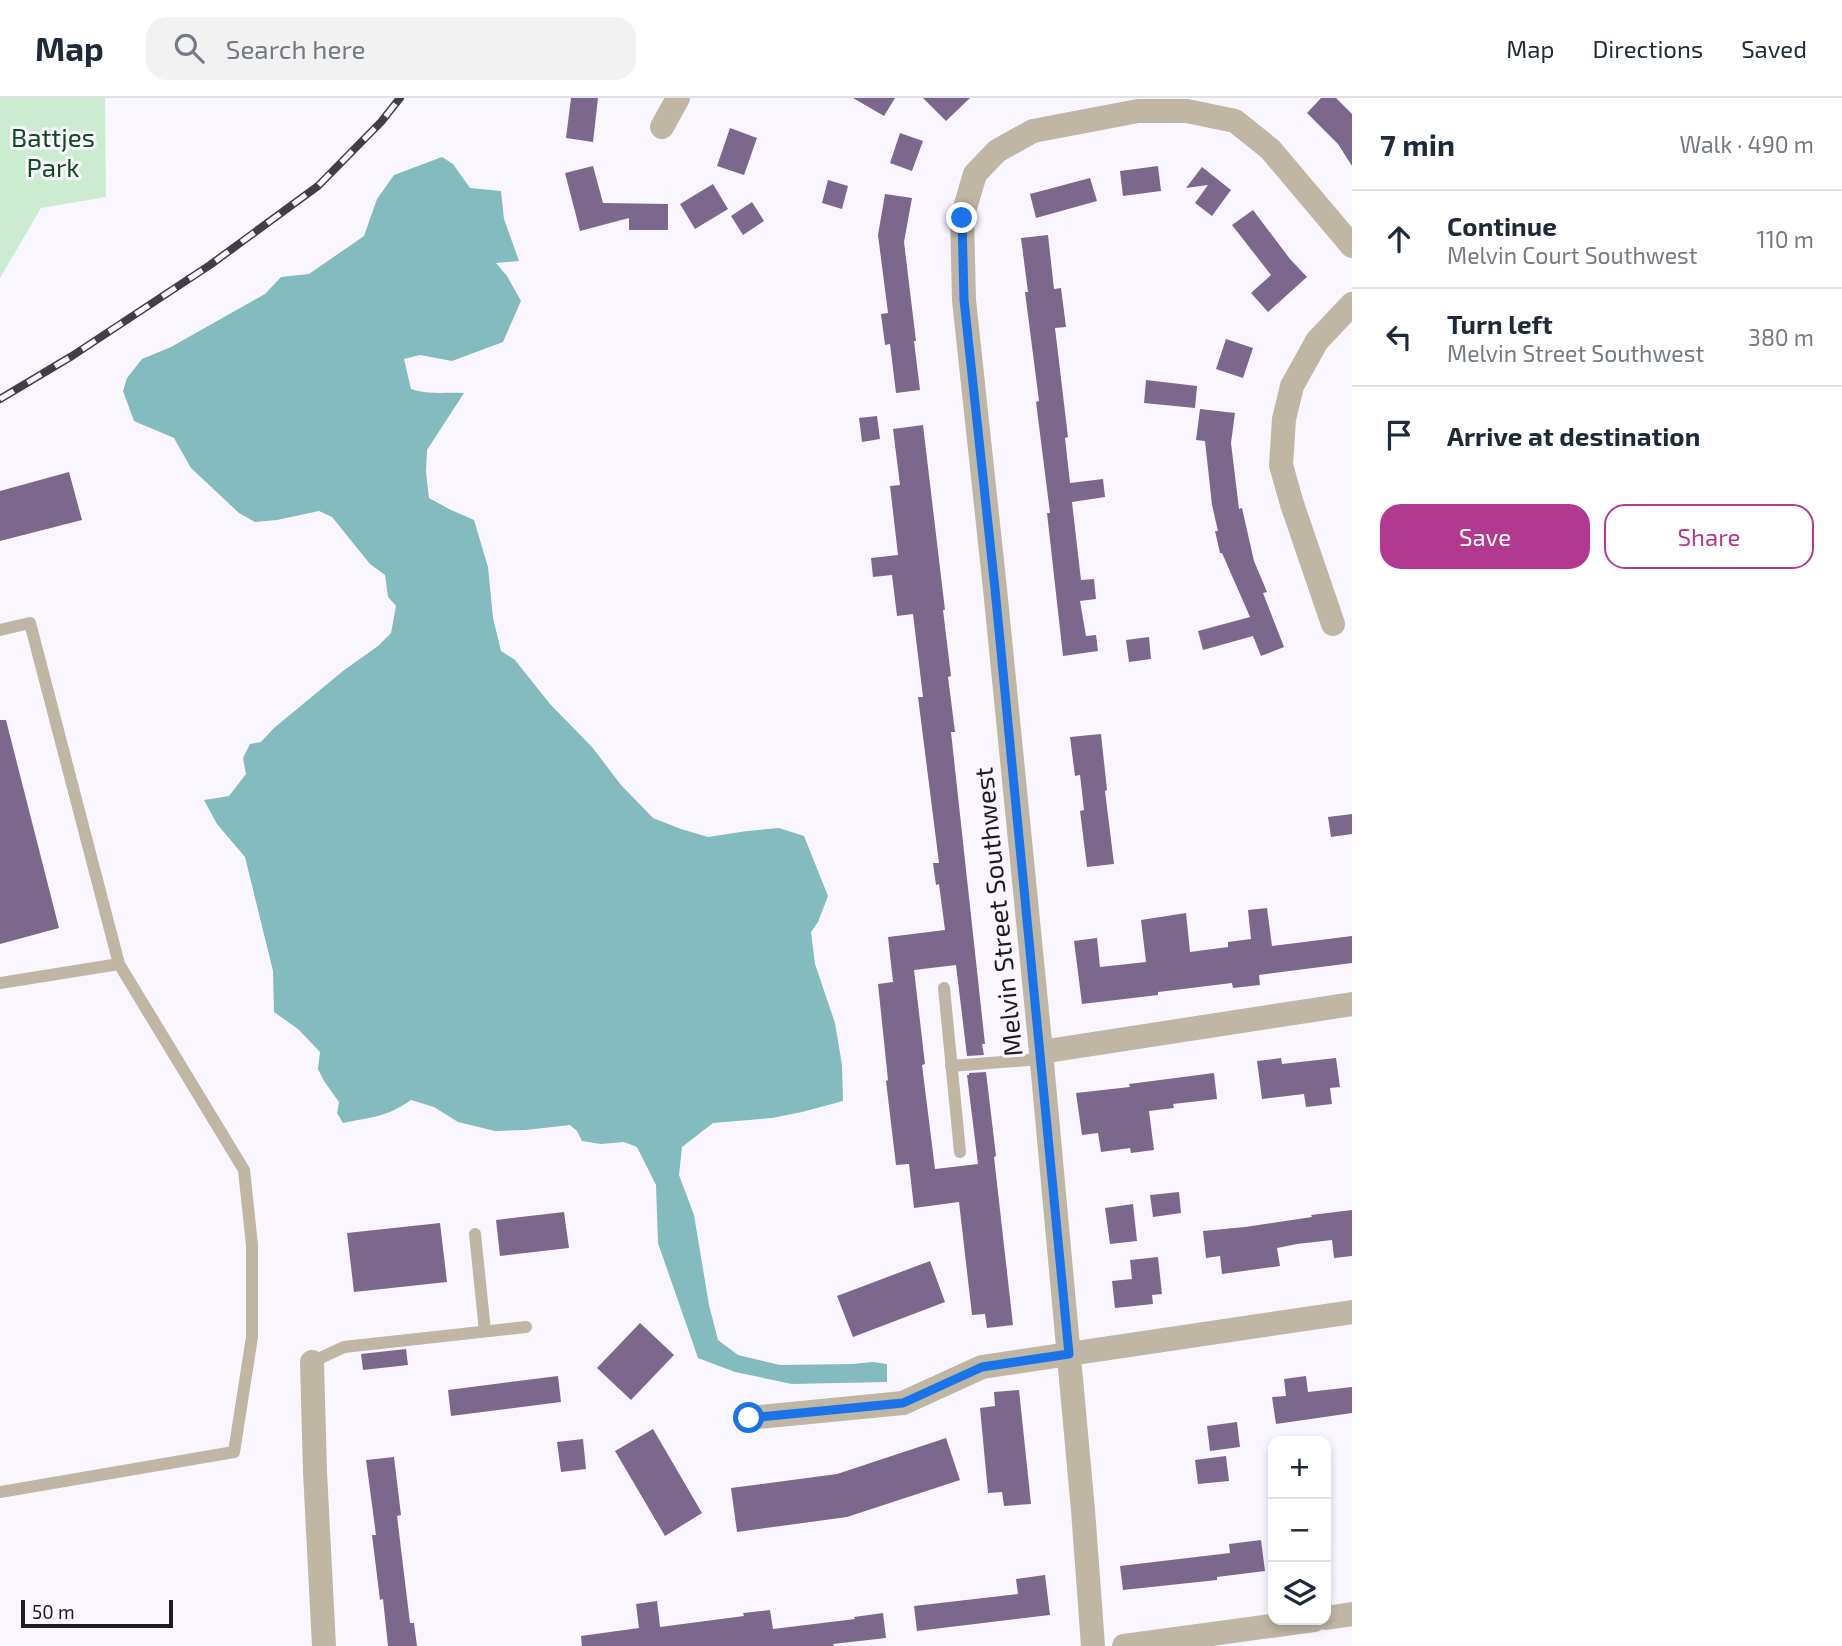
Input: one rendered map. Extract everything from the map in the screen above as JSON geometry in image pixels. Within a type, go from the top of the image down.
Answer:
[{"type":"street","points":[[662,127],[678,98]]},
{"type":"street","name":"Melvin Street Southwest","points":[[1093,1646],[1042,1056],[964,300],[962,218],[975,174],[997,150],[1033,131],[1138,111],[1188,111],[1235,121],[1270,149],[1352,246]]},
{"type":"street","points":[[1333,624],[1281,465],[1284,419],[1292,386],[1317,341],[1352,304]]},
{"type":"street","points":[[1042,1056],[1352,1004]]},
{"type":"street","points":[[749,1418],[903,1403],[982,1367],[1352,1312]]},
{"type":"street","points":[[312,1362],[324,1646]]},
{"type":"street","points":[[1331,1617],[1352,1614]]},
{"type":"street","points":[[1124,1646],[1277,1625]]},
{"type":"lane","points":[[0,630],[30,623],[119,964],[244,1170],[252,1245],[251,1337],[234,1452],[0,1492]]},
{"type":"lane","points":[[0,983],[119,964]]},
{"type":"lane","points":[[944,988],[960,1153]]},
{"type":"lane","points":[[951,1066],[1042,1056]]},
{"type":"lane","points":[[475,1234],[485,1331]]},
{"type":"lane","points":[[312,1362],[344,1347],[526,1326]]},
{"type":"green space","name":"Battjes Park","points":[[0,98],[105,98],[106,197],[41,208],[0,278]]},
{"type":"water","points":[[442,157],[453,164],[470,188],[501,191],[504,219],[519,261],[496,263],[521,301],[503,342],[452,361],[420,355],[404,359],[411,389],[430,393],[464,393],[427,450],[429,498],[474,520],[488,567],[493,618],[501,651],[515,660],[550,704],[592,747],[621,785],[653,818],[708,837],[779,828],[804,836],[828,896],[811,932],[815,964],[835,1023],[842,1065],[843,1101],[772,1118],[713,1123],[682,1147],[679,1175],[694,1215],[709,1305],[718,1340],[738,1355],[780,1365],[873,1362],[887,1364],[887,1382],[792,1384],[735,1372],[698,1358],[658,1243],[656,1185],[637,1147],[624,1142],[601,1144],[582,1141],[570,1125],[495,1131],[458,1122],[434,1107],[411,1100],[387,1113],[343,1123],[337,1113],[339,1102],[318,1069],[320,1052],[298,1029],[274,1012],[273,971],[245,857],[217,824],[204,800],[229,796],[246,774],[243,758],[250,744],[261,742],[274,728],[391,633],[396,606],[388,597],[385,575],[370,564],[332,517],[319,511],[255,522],[239,513],[191,468],[174,438],[134,421],[123,391],[127,378],[142,359],[171,347],[265,294],[281,277],[309,274],[364,236],[377,199],[394,175]]},
{"type":"building","points":[[571,98],[598,98],[593,142],[566,138]]},
{"type":"building","points":[[853,98],[895,98],[884,116]]},
{"type":"building","points":[[923,98],[970,98],[946,121]]},
{"type":"building","points":[[1321,98],[1336,98],[1352,114],[1352,166],[1338,144],[1307,113]]},
{"type":"building","points":[[730,128],[757,138],[744,175],[717,166]]},
{"type":"building","points":[[900,133],[923,141],[912,171],[890,163]]},
{"type":"building","points":[[593,166],[603,203],[668,204],[668,230],[629,230],[629,218],[580,231],[565,173]]},
{"type":"building","points":[[1158,166],[1161,191],[1123,196],[1120,171]]},
{"type":"building","points":[[1202,167],[1231,190],[1212,216],[1195,203],[1208,185],[1186,188]]},
{"type":"building","points":[[1090,178],[1097,201],[1036,218],[1030,194]]},
{"type":"building","points":[[828,180],[848,186],[842,209],[822,203]]},
{"type":"building","points":[[713,184],[728,209],[695,229],[680,204]]},
{"type":"building","points":[[885,194],[912,198],[904,242],[920,390],[896,393],[890,344],[885,345],[881,314],[888,313],[878,235]]},
{"type":"building","points":[[752,202],[764,221],[743,235],[731,216]]},
{"type":"building","points":[[1253,210],[1307,277],[1268,312],[1251,293],[1271,275],[1232,225]]},
{"type":"building","points":[[1048,235],[1054,289],[1061,288],[1066,327],[1055,328],[1068,437],[1065,438],[1070,483],[1103,479],[1105,497],[1072,502],[1081,580],[1094,579],[1096,599],[1080,601],[1086,636],[1096,635],[1098,651],[1063,656],[1021,238]]},
{"type":"building","points":[[1226,339],[1253,348],[1243,378],[1216,369]]},
{"type":"building","points":[[1146,380],[1197,386],[1195,408],[1144,403]]},
{"type":"building","points":[[1200,409],[1235,413],[1231,443],[1239,509],[1242,508],[1254,561],[1267,592],[1263,593],[1284,647],[1261,656],[1253,636],[1203,650],[1198,631],[1250,617],[1220,553],[1205,441],[1196,440]]},
{"type":"building","points":[[877,416],[880,439],[862,442],[859,418]]},
{"type":"building","points":[[923,425],[945,610],[951,676],[948,677],[955,732],[951,732],[985,1044],[982,1044],[984,1055],[967,1056],[956,965],[914,970],[935,1169],[978,1164],[967,1075],[986,1072],[1013,1325],[987,1328],[985,1314],[972,1315],[959,1202],[914,1208],[909,1164],[896,1165],[878,984],[893,982],[888,937],[945,930],[939,884],[936,885],[933,863],[939,863],[918,697],[923,697],[913,614],[897,616],[892,575],[873,577],[871,558],[898,555],[890,486],[900,485],[893,429]]},
{"type":"building","points":[[69,472],[82,520],[0,541],[0,491]]},
{"type":"building","points":[[1149,637],[1151,659],[1129,662],[1126,640]]},
{"type":"building","points":[[0,720],[6,720],[59,928],[0,944]]},
{"type":"building","points":[[1101,734],[1114,864],[1087,867],[1080,811],[1084,810],[1080,775],[1075,776],[1070,737]]},
{"type":"building","points":[[1352,814],[1352,834],[1331,837],[1328,817]]},
{"type":"building","points":[[1267,908],[1272,946],[1352,936],[1352,963],[1259,975],[1260,985],[1233,988],[1232,983],[1082,1004],[1074,941],[1097,938],[1100,967],[1146,962],[1141,920],[1186,913],[1190,952],[1228,947],[1228,942],[1251,939],[1248,910]]},
{"type":"building","points":[[1281,1058],[1282,1064],[1336,1058],[1340,1087],[1330,1088],[1332,1104],[1306,1107],[1304,1094],[1262,1099],[1257,1061]]},
{"type":"building","points":[[1214,1073],[1217,1099],[1173,1104],[1174,1108],[1149,1111],[1154,1150],[1131,1153],[1130,1148],[1101,1152],[1098,1133],[1082,1135],[1076,1093]]},
{"type":"building","points":[[1179,1192],[1181,1213],[1153,1217],[1150,1195]]},
{"type":"building","points":[[1133,1204],[1137,1241],[1110,1244],[1105,1208]]},
{"type":"building","points":[[1352,1210],[1352,1256],[1334,1258],[1332,1240],[1277,1248],[1280,1266],[1222,1274],[1220,1256],[1206,1258],[1203,1231]]},
{"type":"building","points":[[564,1212],[569,1248],[500,1256],[496,1220]]},
{"type":"building","points":[[440,1223],[447,1282],[354,1292],[347,1233]]},
{"type":"building","points":[[1158,1257],[1162,1294],[1152,1295],[1153,1304],[1115,1308],[1112,1281],[1132,1279],[1130,1260]]},
{"type":"building","points":[[930,1261],[945,1302],[853,1337],[837,1296]]},
{"type":"building","points":[[640,1323],[674,1355],[631,1400],[597,1368]]},
{"type":"building","points":[[406,1349],[408,1365],[363,1370],[361,1354]]},
{"type":"building","points":[[558,1376],[561,1402],[451,1416],[448,1390]]},
{"type":"building","points":[[1306,1376],[1308,1392],[1352,1387],[1352,1413],[1276,1424],[1272,1397],[1286,1396],[1284,1379]]},
{"type":"building","points":[[1019,1390],[1031,1504],[1004,1506],[1002,1492],[988,1493],[980,1408],[995,1406],[994,1392]]},
{"type":"building","points":[[1237,1422],[1240,1447],[1210,1451],[1207,1426]]},
{"type":"building","points":[[653,1429],[702,1513],[665,1536],[615,1451]]},
{"type":"building","points":[[946,1438],[960,1480],[847,1517],[737,1532],[731,1488],[837,1474]]},
{"type":"building","points":[[583,1439],[586,1469],[561,1472],[557,1442]]},
{"type":"building","points":[[1226,1456],[1229,1481],[1198,1484],[1195,1460]]},
{"type":"building","points":[[394,1457],[401,1515],[397,1516],[410,1623],[414,1623],[417,1646],[388,1646],[372,1535],[376,1535],[366,1460]]},
{"type":"building","points":[[1261,1540],[1265,1571],[1217,1577],[1217,1580],[1123,1590],[1120,1566],[1230,1553],[1229,1544]]},
{"type":"building","points":[[1045,1575],[1050,1615],[917,1631],[914,1606],[1018,1594],[1016,1579]]},
{"type":"building","points":[[657,1601],[660,1627],[770,1610],[773,1629],[883,1613],[886,1638],[833,1644],[834,1646],[582,1646],[581,1636],[639,1628],[636,1604]]},
{"type":"railway","points":[[0,399],[72,356],[210,265],[318,186],[381,122],[400,98]]},
{"type":"route","points":[[749,1418],[903,1403],[982,1367],[1069,1354],[995,589],[964,300],[962,218]]}]
